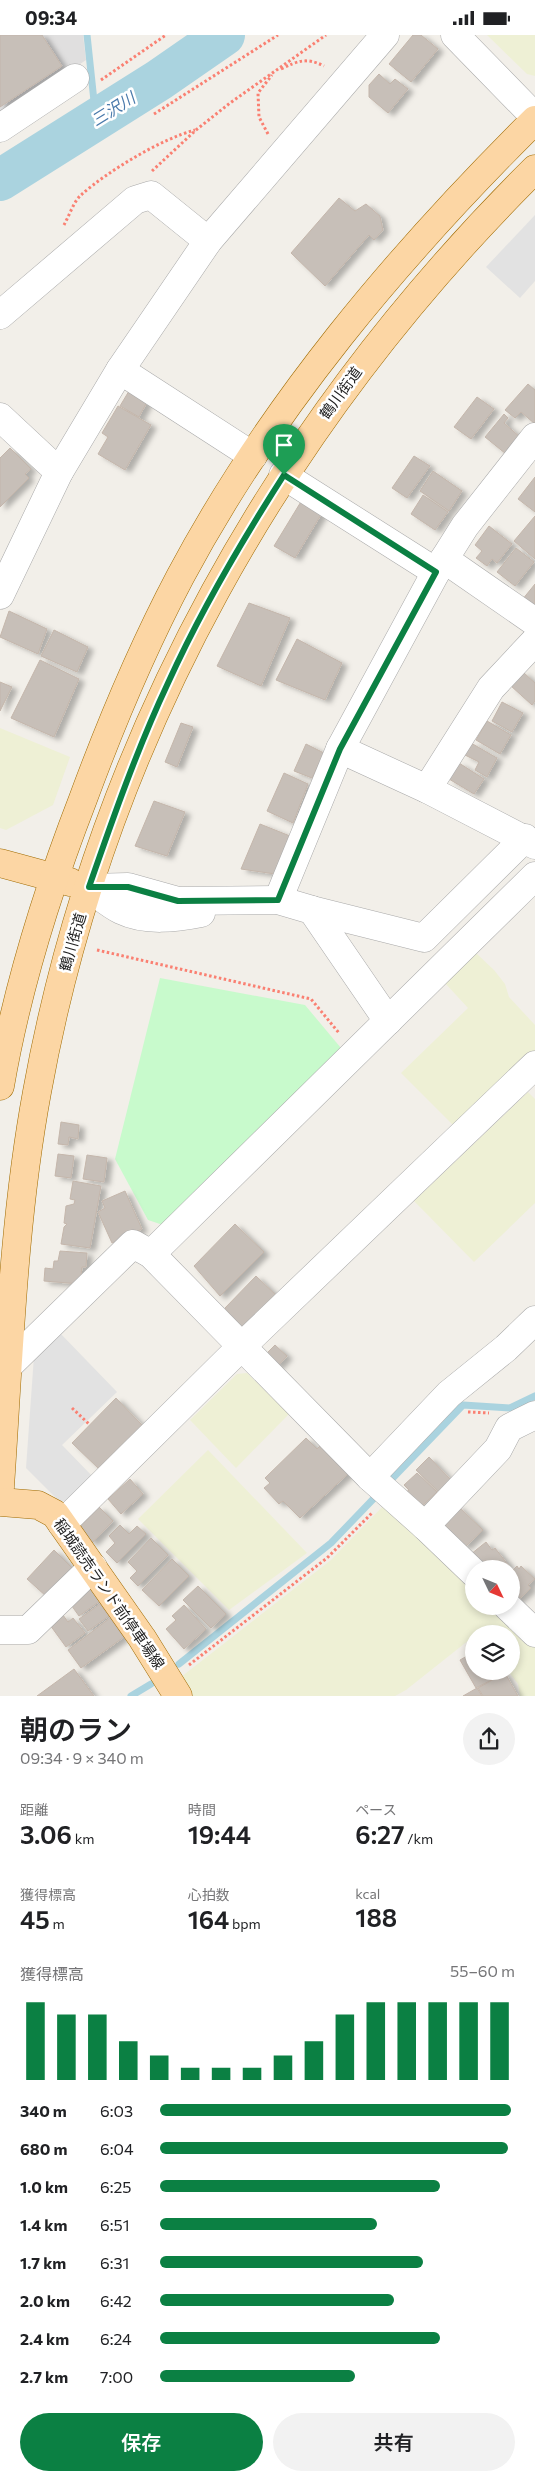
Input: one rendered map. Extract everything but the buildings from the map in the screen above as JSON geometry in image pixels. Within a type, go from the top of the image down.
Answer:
[{"type":"main road","points":[[0,1085],[28,960],[54,878],[97,761],[143,653],[182,574],[253,456],[360,308],[495,159],[535,119]]},
{"type":"main road","name":"鶴川街道","points":[[0,1487],[18,1224],[36,1094],[64,971],[89,887],[128,777],[168,683],[212,595],[284,475],[354,375],[410,304],[479,227],[535,169]]},
{"type":"main road","points":[[0,863],[89,887]]},
{"type":"main road","name":"稲城読売ランド前停車場線","points":[[0,1502],[38,1505],[55,1514],[93,1567],[173,1688]]},
{"type":"street","points":[[2,586],[59,472],[120,370],[208,241],[385,35]]},
{"type":"street","points":[[455,35],[535,119]]},
{"type":"street","points":[[0,128],[75,78]]},
{"type":"street","points":[[0,315],[135,200],[151,195],[208,241]]},
{"type":"street","points":[[120,370],[253,456]]},
{"type":"street","points":[[3,427],[59,472]]},
{"type":"street","points":[[278,900],[340,749],[440,566],[465,526],[532,447]]},
{"type":"street","points":[[284,475],[535,622]]},
{"type":"street","points":[[428,789],[491,688],[535,641]]},
{"type":"street","points":[[89,887],[121,910],[143,916],[177,918],[205,912],[234,901],[253,898],[278,900],[424,938],[530,841],[428,789],[340,749]]},
{"type":"street","points":[[151,1254],[535,876]]},
{"type":"street","points":[[312,910],[388,1021]]},
{"type":"street","points":[[62,1524],[242,1346],[535,1065]]},
{"type":"street","points":[[8,1366],[133,1244],[151,1254],[370,1477],[465,1564]]},
{"type":"street","points":[[370,1477],[449,1394],[506,1348],[535,1319]]},
{"type":"street","points":[[425,1526],[498,1449],[509,1428],[535,1415]]},
{"type":"street","points":[[0,1630],[28,1630],[93,1567]]},
{"type":"street","points":[[516,1615],[535,1633]]},
{"type":"path","points":[[154,114],[278,35]]},
{"type":"path","points":[[146,177],[196,130],[326,35]]},
{"type":"path","points":[[285,151],[269,136],[259,117],[258,93],[274,72],[300,60],[316,62],[331,69],[345,81]]},
{"type":"path","points":[[62,229],[80,196],[131,160],[175,135],[196,130]]},
{"type":"path","points":[[94,949],[311,999],[356,1052]]},
{"type":"path","points":[[72,1408],[90,1425]]},
{"type":"path","points":[[461,1419],[468,1412],[494,1413]]},
{"type":"path","points":[[173,1688],[327,1558],[390,1495]]},
{"type":"shaded area","points":[[0,35],[83,35],[86,60],[0,117]]},
{"type":"shaded area","points":[[535,215],[535,281],[520,298],[486,267]]},
{"type":"shaded area","points":[[58,1331],[117,1392],[62,1445],[94,1478],[71,1501],[59,1501],[26,1468],[34,1356]]},
{"type":"green space","points":[[487,35],[535,35],[535,76],[527,74]]},
{"type":"green space","points":[[0,728],[70,757],[53,805],[6,830],[0,828]]},
{"type":"green space","points":[[476,953],[494,970],[505,984],[509,997],[535,1025],[535,1050],[455,1127],[401,1073],[468,1008],[445,983]]},
{"type":"green space","points":[[160,978],[305,1005],[341,1048],[163,1225],[148,1220],[115,1159]]},
{"type":"green space","points":[[528,1092],[535,1099],[535,1203],[474,1262],[414,1201]]},
{"type":"green space","points":[[247,1373],[289,1414],[236,1468],[190,1420],[237,1374]]},
{"type":"green space","points":[[208,1450],[307,1553],[229,1610],[138,1519]]},
{"type":"green space","points":[[386,1503],[465,1578],[465,1615],[503,1615],[513,1625],[465,1625],[465,1643],[406,1690],[395,1696],[192,1696],[181,1677],[331,1560]]},
{"type":"green space","points":[[520,1631],[535,1646],[535,1696],[520,1696],[518,1684],[515,1680],[520,1680]]},
{"type":"waterway","points":[[87,35],[96,120]]},
{"type":"waterway","name":"三沢川","points":[[0,180],[159,80],[224,35]]},
{"type":"waterway","points":[[387,1484],[463,1405],[510,1408],[535,1396]]},
{"type":"waterway","points":[[179,1664],[331,1543],[380,1492]]},
{"type":"waterway","points":[[131,1696],[151,1684]]},
{"type":"route","points":[[284,475],[436,572],[340,749],[278,900],[253,898],[234,901],[178,901],[128,887],[89,887],[128,777],[168,683],[212,595],[284,475]]}]
